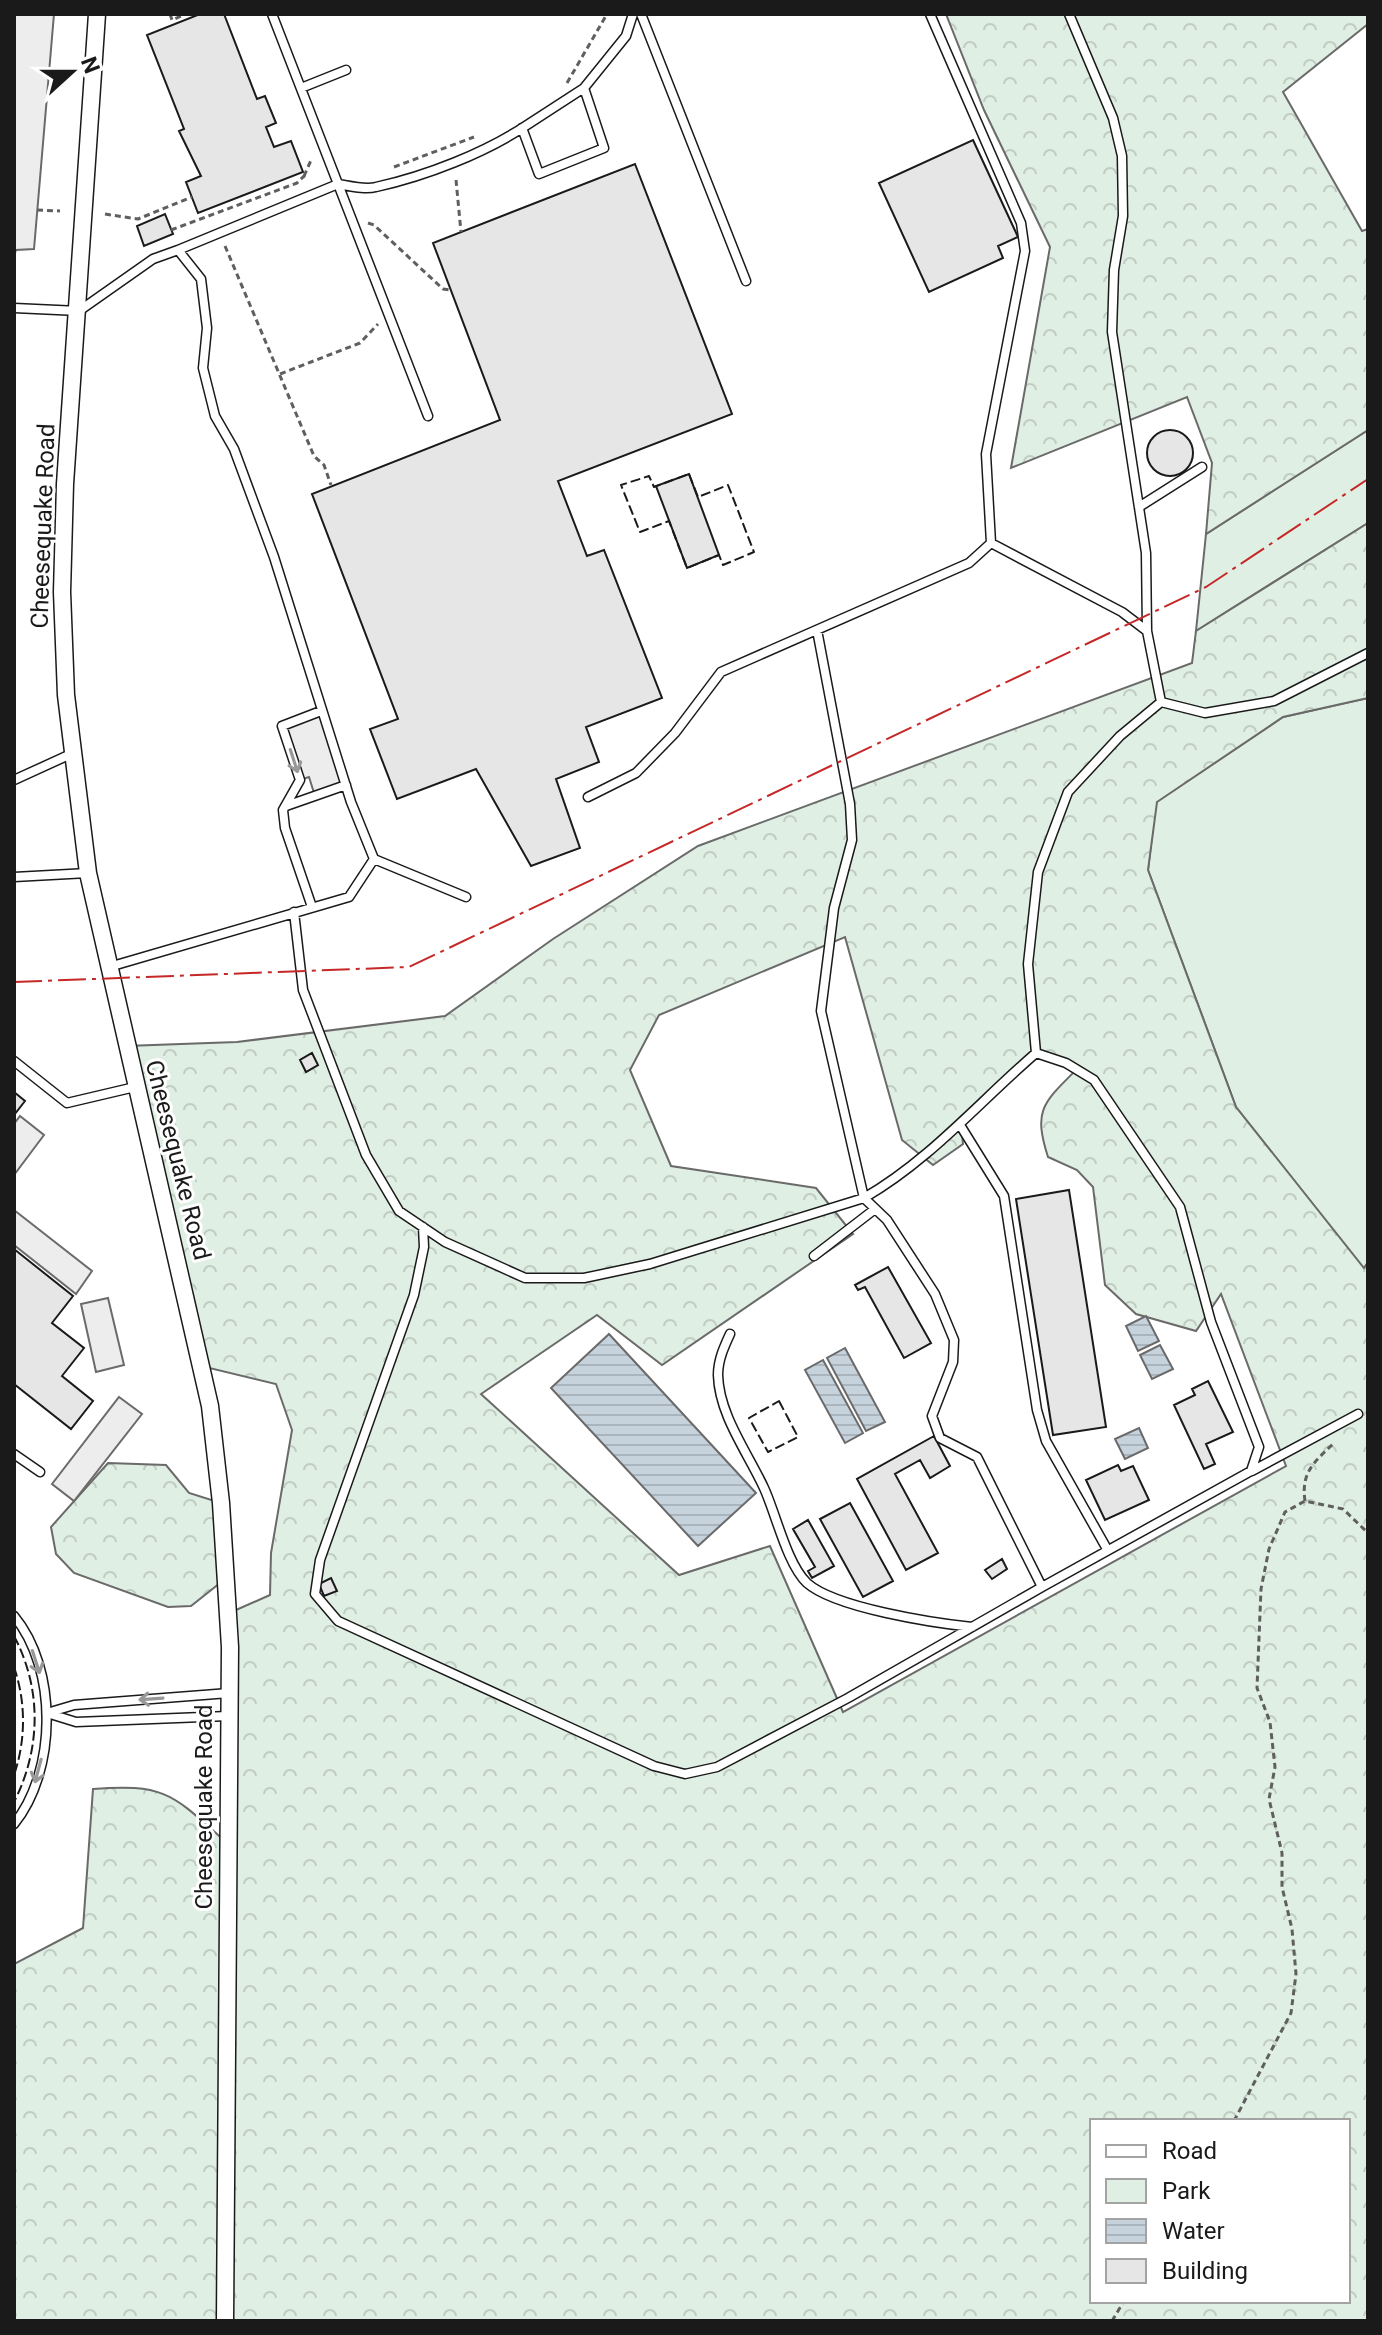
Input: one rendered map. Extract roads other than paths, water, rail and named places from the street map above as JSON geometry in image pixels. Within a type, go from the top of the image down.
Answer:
[{"type":"street","name":"Cheesequake Road","points":[[97,14],[65,484],[62,592],[71,754],[88,873],[210,1406],[221,1503],[229,1693],[225,2321]]},
{"type":"lane","points":[[272,14],[428,416]]},
{"type":"lane","points":[[14,308],[79,311],[153,259],[338,184],[373,188],[492,148],[584,88],[626,36],[633,14]]},
{"type":"lane","points":[[641,14],[746,281]]},
{"type":"lane","points":[[930,14],[1021,223],[1025,251],[986,454],[991,543]]},
{"type":"lane","points":[[1069,14],[1113,118],[1122,156],[1123,216],[1114,270],[1112,332],[1146,553],[1147,631],[1161,702]]},
{"type":"lane","points":[[301,88],[346,70]]},
{"type":"lane","points":[[522,128],[539,174],[604,148],[584,88]]},
{"type":"lane","points":[[178,250],[201,279],[207,328],[203,368],[215,416],[234,449],[274,557],[321,711],[374,859],[466,897]]},
{"type":"lane","points":[[1139,507],[1202,467]]},
{"type":"lane","points":[[588,797],[636,773],[675,733],[721,672],[969,563],[991,543]]},
{"type":"lane","points":[[991,543],[1122,612],[1147,631]]},
{"type":"lane","points":[[817,630],[850,804],[852,840],[834,908],[821,1011],[864,1198],[887,1220],[935,1294],[954,1340],[953,1362],[932,1416],[940,1438],[977,1457],[1042,1587]]},
{"type":"lane","points":[[1161,702],[1205,713],[1274,701],[1368,653]]},
{"type":"lane","points":[[1036,1053],[1028,964],[1038,872],[1068,792],[1120,736],[1161,702]]},
{"type":"lane","points":[[312,907],[285,828],[283,810],[300,780],[282,726],[321,711]]},
{"type":"lane","points":[[14,780],[71,754]]},
{"type":"lane","points":[[286,806],[346,785]]},
{"type":"lane","points":[[109,967],[349,897],[374,859]]},
{"type":"lane","points":[[14,877],[88,873]]},
{"type":"lane","points":[[294,912],[303,990],[366,1155],[399,1211],[445,1242],[525,1278],[584,1278],[650,1264],[864,1198],[887,1185],[960,1125],[1036,1053]]},
{"type":"lane","points":[[1036,1053],[1066,1063],[1094,1080],[1180,1207],[1211,1322],[1259,1447],[1251,1471]]},
{"type":"lane","points":[[14,1061],[67,1103],[135,1087]]},
{"type":"lane","points":[[960,1125],[1004,1196],[1037,1410],[1046,1441],[1107,1549]]},
{"type":"lane","points":[[814,1256],[875,1209]]},
{"type":"lane","points":[[423,1227],[424,1247],[414,1295],[320,1560],[315,1594],[338,1621],[654,1766],[685,1774],[717,1767],[848,1698],[1107,1549],[1358,1414]]},
{"type":"lane","points":[[730,1334],[721,1354],[718,1376],[727,1409],[738,1439],[768,1496],[797,1571],[809,1585],[875,1610],[925,1623],[973,1627]]},
{"type":"lane","points":[[14,1454],[40,1472]]},
{"type":"lane","points":[[14,1616],[32,1648],[47,1713],[37,1777],[14,1824]]},
{"type":"lane","points":[[47,1713],[74,1705],[229,1693]]},
{"type":"lane","points":[[106,1702],[106,1721]]},
{"type":"lane","points":[[47,1713],[76,1722],[228,1716]]},
{"type":"water","points":[[1146,1316],[1159,1341],[1138,1351],[1126,1326]]},
{"type":"water","points":[[609,1334],[756,1493],[698,1546],[551,1388]]},
{"type":"water","points":[[1160,1345],[1173,1369],[1152,1379],[1140,1355]]},
{"type":"water","points":[[845,1348],[885,1422],[866,1431],[827,1358]]},
{"type":"water","points":[[823,1360],[863,1433],[845,1443],[805,1370]]},
{"type":"water","points":[[1139,1428],[1148,1448],[1125,1459],[1115,1439]]}]
